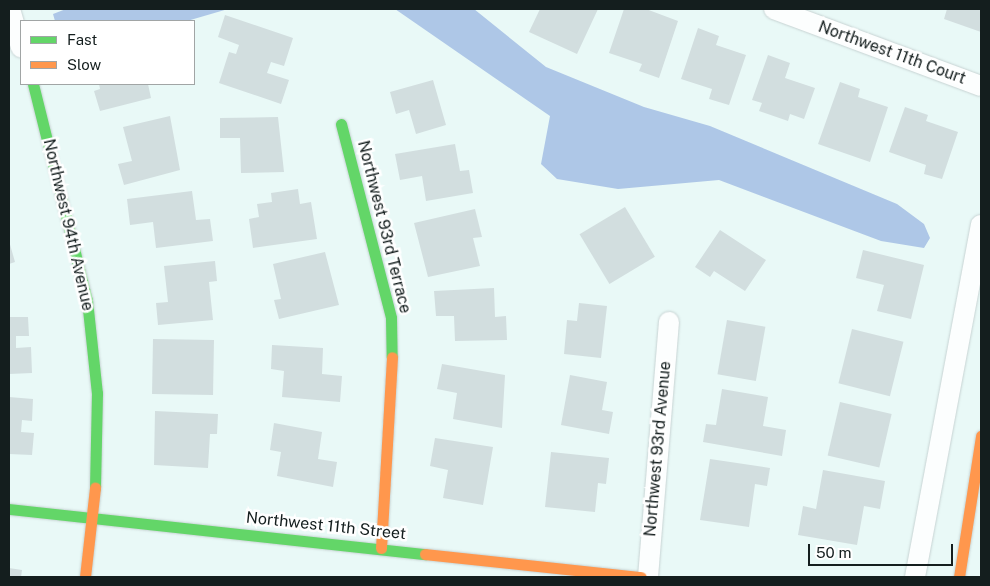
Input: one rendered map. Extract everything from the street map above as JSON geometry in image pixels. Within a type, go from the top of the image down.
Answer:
[{"type":"street","points":[[10,9],[20,44]]},
{"type":"street","name":"Northwest 11th Court","points":[[774,9],[981,86]]},
{"type":"street","name":"Northwest 94th Avenue","points":[[32,85],[87,300],[97,393],[94,519],[85,577]]},
{"type":"street","name":"Northwest 93rd Terrace","points":[[341,124],[391,318],[393,397],[381,548]]},
{"type":"street","points":[[915,577],[981,225]]},
{"type":"street","name":"Northwest 93rd Avenue","points":[[648,577],[669,322]]},
{"type":"street","points":[[959,577],[981,436]]},
{"type":"street","name":"Northwest 11th Street","points":[[9,509],[641,577]]},
{"type":"water","points":[[66,9],[228,9],[190,20],[55,20],[53,14]]},
{"type":"water","points":[[395,9],[474,9],[546,67],[644,107],[710,126],[897,204],[924,224],[930,238],[924,248],[881,241],[719,180],[618,189],[557,179],[541,164],[550,116]]},
{"type":"building","points":[[540,9],[598,9],[577,54],[529,32]]},
{"type":"building","points":[[624,9],[646,9],[678,21],[659,78],[639,71],[642,64],[609,53]]},
{"type":"building","points":[[947,9],[981,9],[981,32],[944,19]]},
{"type":"building","points":[[225,15],[293,38],[284,66],[271,62],[267,73],[289,80],[281,104],[219,83],[229,52],[236,54],[239,45],[218,37]]},
{"type":"building","points":[[698,28],[719,36],[716,45],[746,55],[729,105],[709,99],[712,89],[681,79]]},
{"type":"building","points":[[768,55],[790,63],[785,78],[815,88],[804,119],[790,114],[788,121],[759,111],[762,103],[752,100]]},
{"type":"building","points":[[433,80],[446,125],[416,134],[409,110],[396,114],[390,92]]},
{"type":"building","points":[[840,82],[860,89],[858,97],[888,107],[870,162],[818,144]]},
{"type":"building","points":[[99,85],[148,85],[151,98],[100,111],[94,91],[100,89]]},
{"type":"building","points":[[905,107],[928,115],[926,121],[958,132],[942,179],[924,174],[926,165],[889,152]]},
{"type":"building","points":[[170,116],[180,170],[124,185],[118,164],[132,161],[123,127]]},
{"type":"building","points":[[278,117],[284,172],[241,173],[240,138],[220,138],[220,118]]},
{"type":"building","points":[[455,144],[460,171],[469,170],[473,193],[426,201],[422,176],[400,180],[395,154]]},
{"type":"building","points":[[298,189],[300,204],[311,202],[317,239],[253,248],[249,219],[259,217],[257,204],[272,202],[271,193]]},
{"type":"building","points":[[192,191],[196,220],[210,219],[213,241],[156,248],[153,222],[130,225],[127,199]]},
{"type":"building","points":[[625,207],[655,257],[609,284],[580,234]]},
{"type":"building","points":[[475,209],[482,237],[473,238],[480,266],[428,277],[414,223]]},
{"type":"building","points":[[720,230],[766,260],[745,291],[714,271],[710,277],[695,267]]},
{"type":"building","points":[[9,241],[15,262],[9,264]]},
{"type":"building","points":[[863,250],[924,265],[911,319],[877,311],[884,285],[856,278]]},
{"type":"building","points":[[325,252],[339,305],[279,319],[274,300],[281,299],[273,264]]},
{"type":"building","points":[[215,261],[217,281],[209,282],[213,320],[158,325],[156,303],[168,302],[164,266]]},
{"type":"building","points":[[494,288],[495,317],[506,316],[507,340],[455,341],[454,316],[436,316],[434,291]]},
{"type":"building","points":[[579,303],[607,306],[601,358],[564,354],[567,320],[577,321]]},
{"type":"building","points":[[9,317],[28,317],[29,336],[16,336],[16,348],[31,347],[32,373],[9,374]]},
{"type":"building","points":[[727,320],[765,327],[756,381],[717,374]]},
{"type":"building","points":[[852,329],[903,342],[890,396],[838,383]]},
{"type":"building","points":[[153,339],[214,340],[213,395],[152,394]]},
{"type":"building","points":[[272,345],[323,348],[322,374],[342,376],[340,402],[282,397],[284,371],[271,369]]},
{"type":"building","points":[[442,364],[505,375],[502,428],[453,419],[457,393],[437,389]]},
{"type":"building","points":[[570,375],[607,382],[602,410],[613,412],[609,434],[561,425]]},
{"type":"building","points":[[722,389],[768,397],[763,426],[786,430],[782,456],[703,442],[706,424],[716,425]]},
{"type":"building","points":[[9,397],[33,399],[32,421],[22,420],[21,432],[34,433],[32,455],[9,454]]},
{"type":"building","points":[[840,402],[892,414],[879,468],[828,456]]},
{"type":"building","points":[[155,411],[218,414],[217,434],[210,434],[208,468],[154,465]]},
{"type":"building","points":[[274,423],[322,432],[318,459],[337,462],[333,487],[277,476],[281,452],[270,450]]},
{"type":"building","points":[[435,438],[493,447],[483,505],[443,498],[448,470],[430,466]]},
{"type":"building","points":[[551,452],[609,458],[606,484],[598,483],[595,512],[545,507]]},
{"type":"building","points":[[710,459],[770,468],[767,486],[755,484],[749,527],[700,520]]},
{"type":"building","points":[[823,470],[885,481],[880,509],[864,506],[857,545],[798,535],[803,506],[816,509]]},
{"type":"building","points":[[9,568],[22,570],[21,577],[9,577]]},
{"type":"traffic: fast","points":[[33,85],[87,300],[97,393],[95,488]]},
{"type":"traffic: fast","points":[[341,124],[391,318],[392,357]]},
{"type":"traffic: fast","points":[[9,509],[425,554]]},
{"type":"traffic: slow","points":[[381,548],[392,357]]},
{"type":"traffic: slow","points":[[959,577],[981,436]]},
{"type":"traffic: slow","points":[[85,577],[95,488]]},
{"type":"traffic: slow","points":[[425,554],[641,577]]}]
